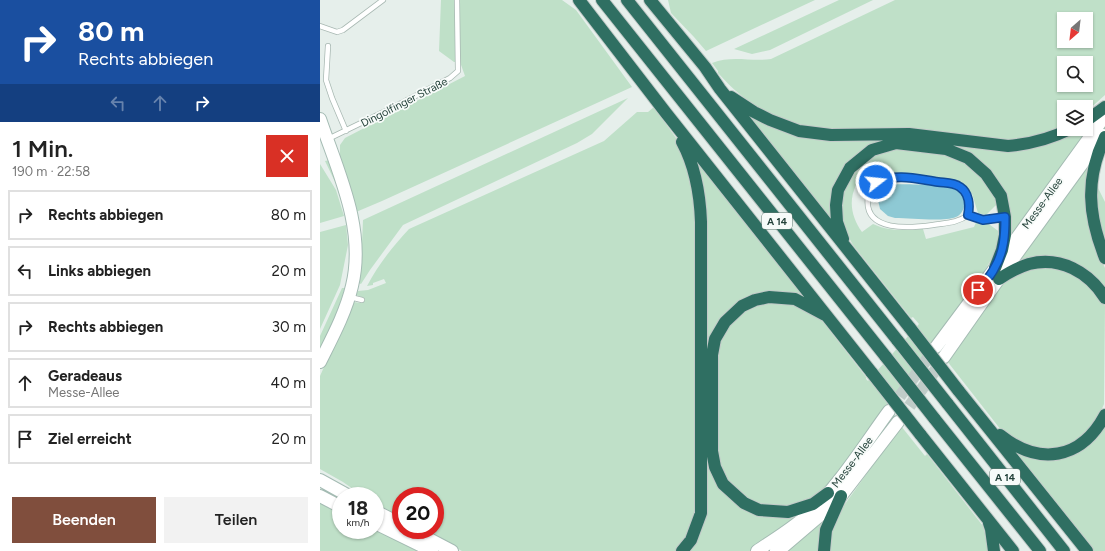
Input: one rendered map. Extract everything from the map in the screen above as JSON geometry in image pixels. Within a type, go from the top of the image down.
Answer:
[{"type":"highway","points":[[579,0],[666,113],[1013,551]]},
{"type":"highway","name":"A 14","points":[[602,0],[1040,551]]},
{"type":"highway","name":"A 14","points":[[627,0],[1064,551]]},
{"type":"highway","points":[[650,0],[692,50],[720,89],[848,251],[1088,551]]},
{"type":"highway","points":[[720,89],[754,112],[799,131],[831,134],[909,134],[1008,146],[1025,145],[1057,136]]},
{"type":"highway","points":[[1093,116],[1105,107]]},
{"type":"highway","points":[[666,113],[689,155],[700,199],[701,222],[701,513],[691,540],[682,551]]},
{"type":"highway","points":[[1105,137],[1098,152],[1091,179],[1090,193],[1096,237],[1105,258]]},
{"type":"highway","points":[[848,251],[837,222],[836,205],[838,190],[850,168],[872,150],[896,143],[946,149],[968,158],[986,174],[1001,196],[1005,217],[1005,235],[997,273],[1009,273],[1030,264],[1054,262],[1077,269],[1098,287],[1105,298]]},
{"type":"highway","points":[[828,317],[795,299],[769,297],[755,300],[742,306],[725,322],[715,339],[712,355],[712,451],[715,467],[724,484],[744,503],[759,510],[788,512],[813,504],[828,493]]},
{"type":"highway","points":[[984,422],[1008,442],[1018,448],[1026,452],[1044,455],[1058,454],[1079,445],[1096,430],[1105,415]]},
{"type":"highway","points":[[824,551],[826,530],[841,496]]},
{"type":"highway","points":[[987,518],[991,529],[994,551]]},
{"type":"main road","name":"Messe-Allee","points":[[944,357],[997,273],[1105,116]]},
{"type":"main road","points":[[320,120],[346,194],[356,239],[352,287],[338,324],[320,362]]},
{"type":"main road","name":"Messe-Allee","points":[[936,347],[997,273],[1105,132]]},
{"type":"main road","name":"Messe-Allee","points":[[757,551],[805,517],[828,493],[889,411]]},
{"type":"main road","name":"Messe-Allee","points":[[776,551],[783,547],[841,496],[898,422]]},
{"type":"main road","points":[[320,480],[333,487]]},
{"type":"main road","points":[[320,496],[332,502]]},
{"type":"main road","points":[[384,527],[432,551]]},
{"type":"main road","points":[[429,539],[452,551]]},
{"type":"lane","points":[[321,26],[337,32],[343,30],[383,0]]},
{"type":"lane","name":"Dingolfinger Straße","points":[[327,139],[346,131],[450,78],[458,70],[457,0]]},
{"type":"lane","points":[[328,46],[326,80],[346,131]]},
{"type":"lane","points":[[898,176],[951,183],[960,187],[967,194],[969,201],[968,215],[962,220],[912,228],[898,228],[876,220],[868,208],[868,195],[876,182],[886,178],[898,176]]},
{"type":"lane","points":[[968,215],[983,220],[1005,217]]},
{"type":"lane","points":[[349,296],[362,300]]},
{"type":"green space","points":[[441,0],[562,0],[576,10],[632,87],[356,212],[340,161],[340,145],[345,138],[465,76],[460,62],[454,62],[439,51]]},
{"type":"green space","points":[[668,0],[815,0],[706,51],[671,13]]},
{"type":"green space","points":[[839,0],[873,0],[770,50],[752,54],[734,49]]},
{"type":"green space","points":[[895,0],[1105,0],[1105,95],[1093,106],[1093,100],[1057,100],[1057,128],[1014,140],[1007,141],[912,129],[831,129],[814,128],[798,124],[783,120],[768,113],[741,96],[718,73],[712,63],[727,59],[771,59]]},
{"type":"green space","points":[[628,98],[592,134],[577,143],[403,225],[361,284],[359,283],[363,220]]},
{"type":"green space","points":[[654,107],[676,138],[683,153],[696,201],[698,512],[680,551],[462,551],[439,539],[444,539],[444,487],[392,487],[392,514],[384,510],[384,487],[350,487],[320,469],[320,376],[353,302],[362,303],[364,298],[356,295],[358,291],[368,290],[386,283],[384,279],[373,283],[373,285],[367,286],[386,256],[397,242],[409,229],[604,141],[637,112],[648,112]]},
{"type":"green space","points":[[743,111],[776,126],[967,145],[1057,135],[1057,136],[1084,136],[1007,245],[992,174],[913,140],[848,166],[835,224]]},
{"type":"green space","points":[[890,147],[943,152],[977,169],[999,202],[986,215],[978,213],[972,194],[960,182],[917,175],[897,174],[879,178],[871,170],[864,174],[859,180],[852,198],[852,210],[862,232],[873,224],[879,227],[892,229],[923,229],[926,239],[974,227],[977,220],[986,222],[1001,233],[995,253],[982,275],[835,478],[817,496],[791,508],[752,503],[732,488],[718,465],[715,360],[719,340],[737,314],[765,301],[792,303],[820,318],[868,381],[919,324],[913,317],[911,318],[853,245],[843,227],[840,211],[844,187],[861,161]]},
{"type":"green space","points":[[691,153],[812,304],[771,293],[716,330],[708,451],[736,502],[803,512],[765,542],[750,551],[688,551],[700,528],[705,247]]},
{"type":"green space","points":[[1090,158],[1095,245],[1105,268],[1105,291],[1086,270],[1016,266],[1022,254]]},
{"type":"green space","points":[[330,160],[338,188],[325,161]]},
{"type":"green space","points":[[320,164],[336,190],[344,216],[320,223]]},
{"type":"green space","points":[[1095,182],[1105,202],[1105,247],[1101,237]]},
{"type":"green space","points":[[346,225],[348,245],[340,285],[320,329],[320,232]]},
{"type":"green space","points":[[1042,266],[1072,271],[1102,297],[1105,306],[1104,404],[1095,425],[1075,442],[1051,450],[1023,446],[1001,430],[947,361],[997,290],[1022,271]]},
{"type":"green space","points":[[342,288],[345,288],[334,321],[320,349],[320,336]]},
{"type":"green space","points":[[1105,424],[1105,551],[1093,551],[1015,453],[1047,458]]},
{"type":"green space","points":[[901,426],[925,456],[927,454],[983,526],[990,551],[828,551],[830,532],[840,511]]},
{"type":"green space","points":[[320,503],[332,509],[332,539],[384,539],[384,534],[419,551],[320,551]]},
{"type":"green space","points":[[824,519],[826,520],[820,551],[785,551],[812,530]]},
{"type":"water","points":[[890,184],[932,185],[955,188],[962,193],[964,197],[963,211],[956,217],[943,219],[895,218],[888,216],[880,209],[878,200],[881,190]]},
{"type":"tunnel","points":[[889,411],[936,347]]},
{"type":"tunnel","points":[[899,421],[944,358]]},
{"type":"route","points":[[876,182],[886,178],[898,176],[951,183],[960,187],[967,194],[969,201],[968,215],[983,220],[1005,217],[1005,235],[1002,250],[995,268],[978,290]]}]
